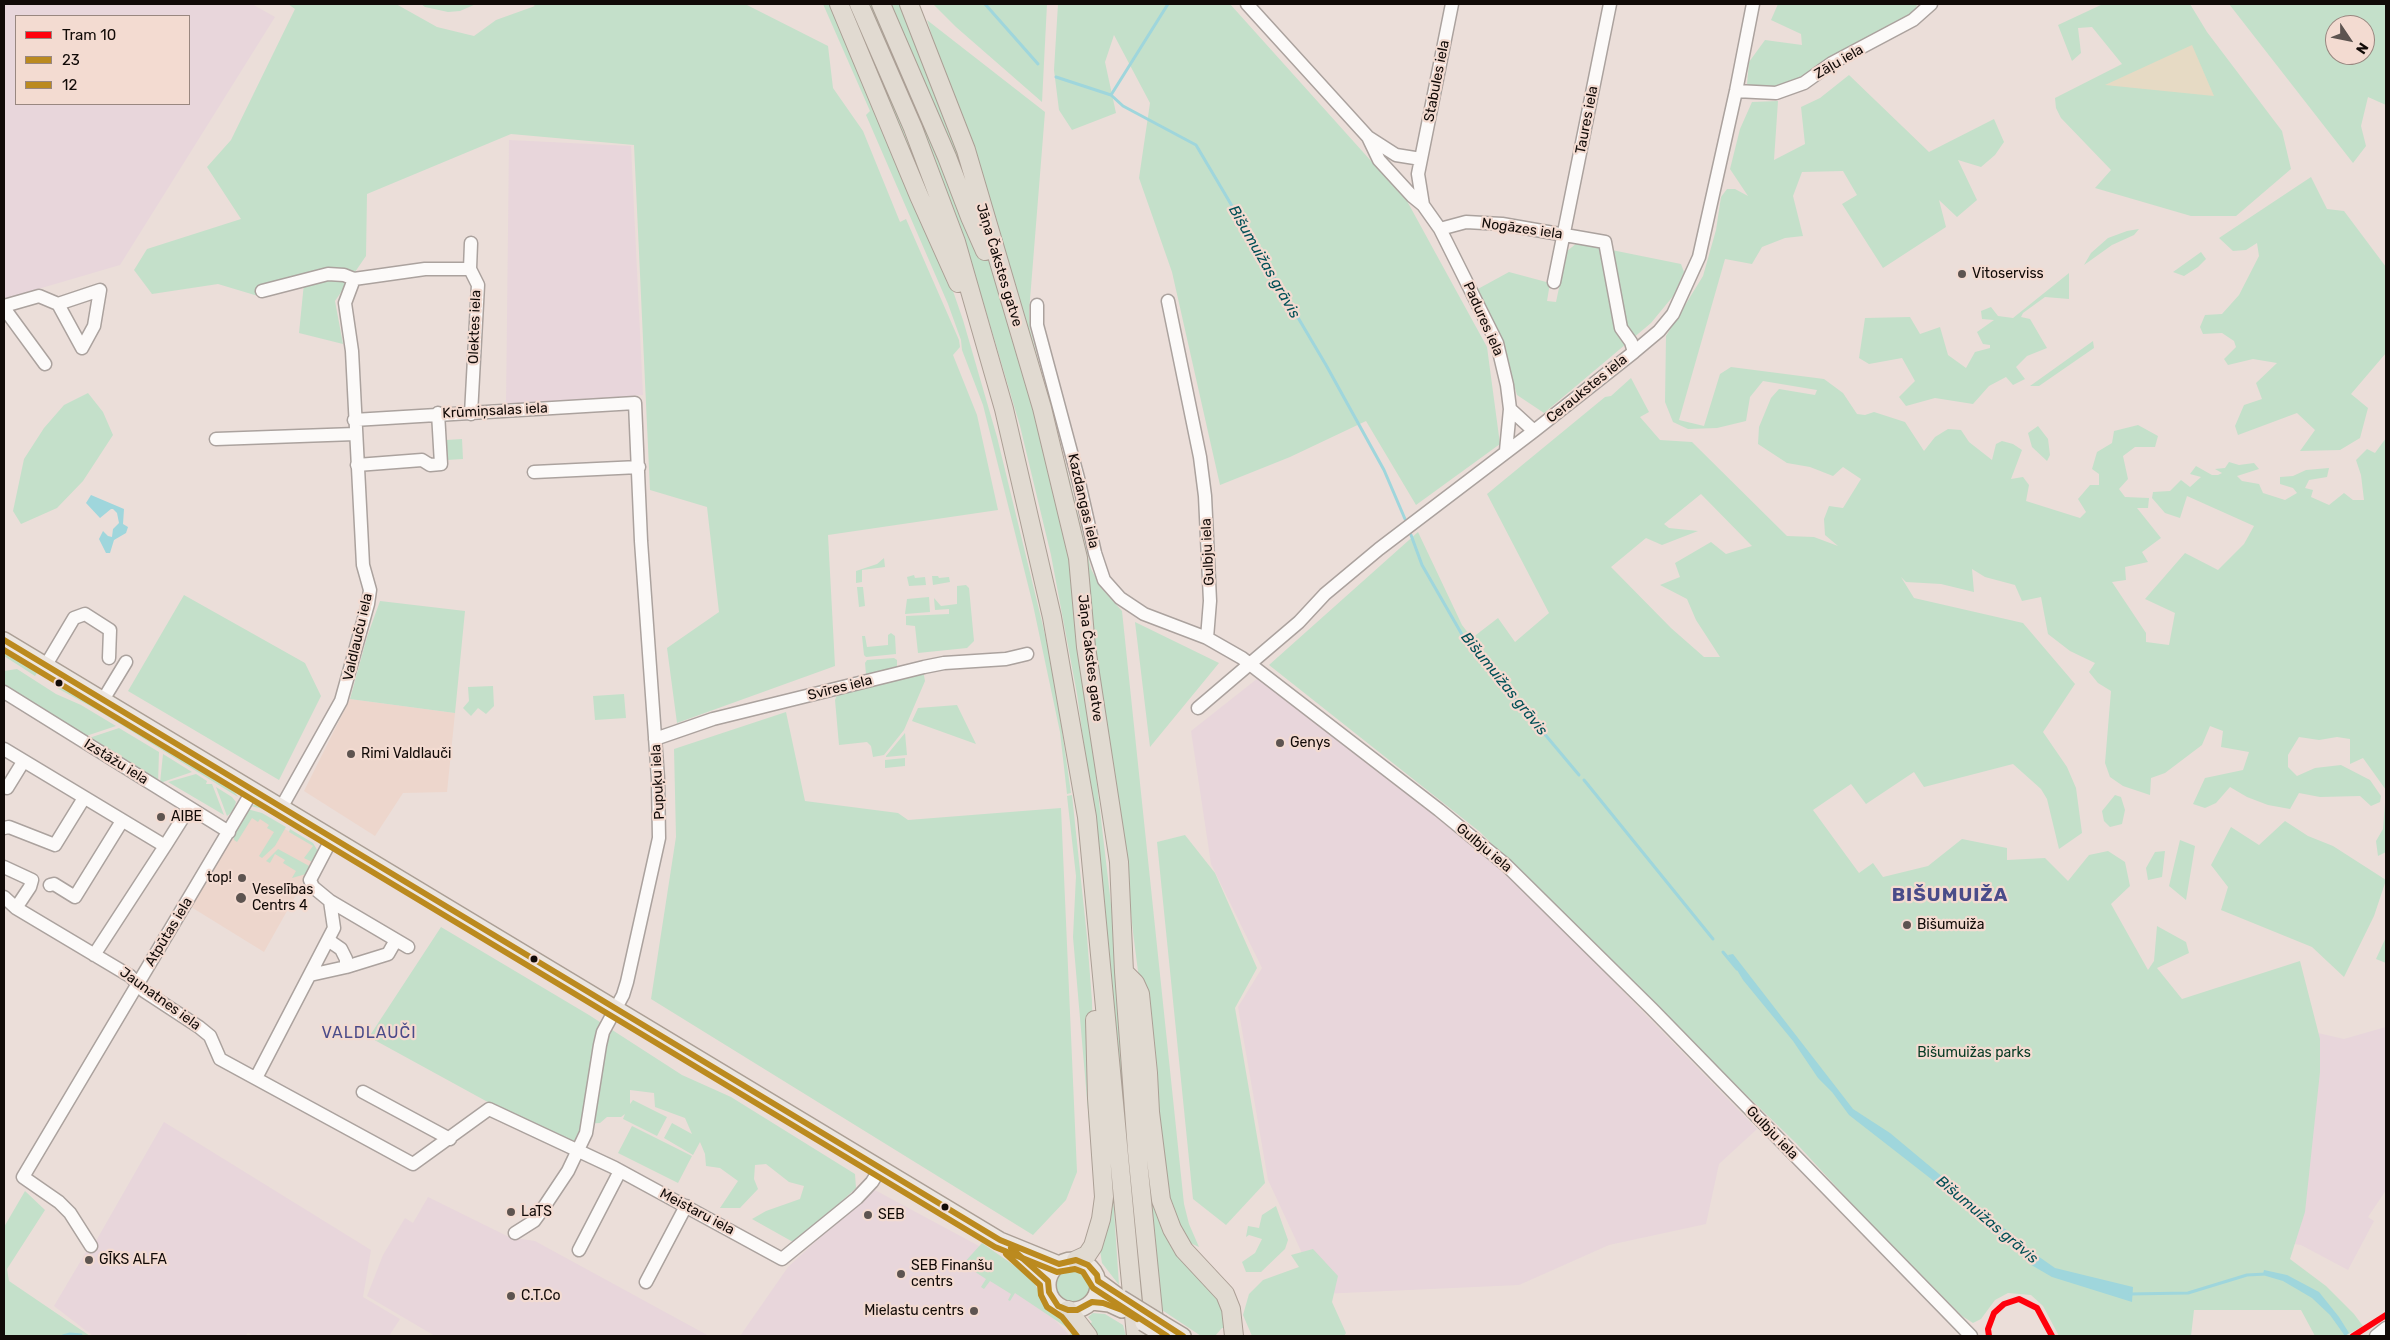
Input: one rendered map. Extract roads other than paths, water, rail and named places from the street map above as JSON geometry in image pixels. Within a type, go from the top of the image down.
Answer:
[{"type":"highway","points":[[839,4],[919,196],[982,335]]},
{"type":"highway","points":[[859,4],[894,81],[956,242],[982,335]]},
{"type":"highway","points":[[881,4],[947,157],[970,218],[1009,295]]},
{"type":"highway","name":"Jāņa Čakstes gatve","points":[[909,4],[966,150],[1042,408],[1078,558],[1086,647],[1119,862],[1124,972],[1137,1151],[1161,1332]]},
{"type":"highway","name":"Jāņa Čakstes gatve","points":[[982,335],[1004,408],[1052,617],[1087,817],[1136,1336]]},
{"type":"highway","points":[[1124,972],[1135,983],[1140,994],[1150,1112],[1161,1200],[1172,1229],[1184,1250],[1225,1294],[1231,1309],[1234,1336]]},
{"type":"highway","points":[[1076,1260],[1087,1254],[1093,1246],[1101,1219],[1104,1197],[1097,1098],[1095,1008],[1096,993],[1101,980]]},
{"type":"highway","points":[[1068,1310],[1088,1336]]},
{"type":"main road","points":[[4,640],[1008,1245],[1059,1264]]},
{"type":"main road","points":[[1008,1245],[1048,1281]]},
{"type":"main road","points":[[1076,1260],[1088,1264],[1097,1275],[1096,1296],[1085,1307],[1068,1310],[1054,1302],[1048,1292],[1048,1281],[1054,1268],[1059,1264],[1076,1260]]},
{"type":"main road","points":[[1098,1281],[1122,1304],[1161,1332],[1183,1336]]},
{"type":"main road","points":[[1092,1302],[1122,1304]]},
{"type":"street","name":"Padures iela","points":[[1247,4],[1368,137],[1385,168],[1423,205],[1440,229],[1496,343],[1507,385],[1510,409],[1506,452]]},
{"type":"street","name":"Stabules iela","points":[[1422,159],[1452,4]]},
{"type":"street","name":"Taures iela","points":[[1554,282],[1610,4]]},
{"type":"street","name":"Ceraukstes iela","points":[[1198,708],[1298,622],[1325,594],[1372,555],[1634,352],[1659,331],[1673,314],[1688,285],[1699,257],[1736,92],[1753,4]]},
{"type":"street","name":"Zāļu iela","points":[[1736,92],[1776,93],[1804,83],[1832,63],[1914,20],[1932,4]]},
{"type":"street","name":"Padures iela","points":[[1368,137],[1396,155],[1422,159],[1418,174],[1423,205]]},
{"type":"street","name":"Nogāzes iela","points":[[1440,229],[1466,222],[1502,224],[1605,242],[1621,328],[1631,342],[1634,352]]},
{"type":"street","name":"Olektes iela","points":[[471,243],[470,269],[478,285],[471,414]]},
{"type":"street","points":[[262,291],[328,274],[344,275],[354,279],[425,269],[470,269]]},
{"type":"street","name":"Valdlauču iela","points":[[281,808],[340,701],[368,604],[370,590],[364,565],[354,420],[352,351],[346,303],[354,279]]},
{"type":"street","points":[[45,364],[4,307],[39,296],[58,304]]},
{"type":"street","name":"Gulbju iela","points":[[1168,301],[1200,457],[1205,496],[1210,602],[1207,638],[1250,664],[1506,865],[1652,1009],[1971,1336]]},
{"type":"street","name":"Kazdangas iela","points":[[1037,306],[1036,325],[1078,478],[1095,553],[1104,580],[1120,598],[1144,614],[1207,638]]},
{"type":"street","name":"Krūmiņsalas iela","points":[[354,420],[438,413],[471,414],[635,403]]},
{"type":"street","name":"Pupuķu iela","points":[[515,1233],[534,1221],[542,1210],[579,1150],[586,1133],[603,1032],[627,982],[659,838],[661,823],[635,403]]},
{"type":"street","points":[[1510,409],[1534,431]]},
{"type":"street","points":[[357,465],[422,460],[430,465],[441,464],[438,413]]},
{"type":"street","points":[[216,438],[355,434]]},
{"type":"street","points":[[534,472],[639,467]]},
{"type":"street","points":[[46,665],[74,618],[85,614],[110,630],[109,658]]},
{"type":"street","name":"Svīres iela","points":[[655,739],[713,719],[924,667],[950,662],[1006,659],[1027,654]]},
{"type":"street","points":[[103,700],[126,662]]},
{"type":"street","name":"Izstāžu iela","points":[[4,692],[229,832]]},
{"type":"street","points":[[4,749],[164,846]]},
{"type":"street","points":[[4,786],[7,788],[23,762]]},
{"type":"street","name":"Atpūtas iela","points":[[91,1246],[70,1213],[59,1202],[23,1176],[253,790]]},
{"type":"street","points":[[4,828],[9,828],[55,845],[84,798]]},
{"type":"street","points":[[94,954],[189,808]]},
{"type":"street","points":[[4,867],[42,882],[54,884],[75,897],[122,821]]},
{"type":"street","points":[[332,838],[310,880],[313,887],[330,901],[408,948]]},
{"type":"street","points":[[16,908],[30,887],[42,882]]},
{"type":"street","name":"Jaunatnes iela","points":[[4,897],[16,908],[94,954],[138,983],[144,991],[210,1036],[220,1059],[413,1164],[450,1139]]},
{"type":"street","points":[[256,1078],[334,928],[330,901]]},
{"type":"street","points":[[328,940],[341,950],[346,959],[346,967]]},
{"type":"street","points":[[310,975],[346,967],[388,954],[396,940]]},
{"type":"street","points":[[363,1092],[450,1139]]},
{"type":"street","name":"Meistaru iela","points":[[450,1139],[488,1110],[579,1150],[782,1259],[857,1198],[872,1182],[880,1169]]},
{"type":"street","points":[[579,1250],[620,1171]]},
{"type":"street","points":[[646,1282],[686,1206]]},
{"type":"street","points":[[2376,1336],[2386,1328]]},
{"type":"water","points":[[91,495],[124,509],[123,524],[128,527],[126,533],[114,540],[110,553],[106,553],[99,539],[103,531],[112,537],[113,529],[119,523],[117,513],[111,509],[100,518],[86,503]]},
{"type":"water","points":[[1733,954],[1853,1109],[1890,1133],[2035,1254],[2055,1268],[2133,1287],[2132,1302],[2052,1277],[2033,1266],[1962,1203],[1849,1115],[1832,1092],[1818,1078],[1793,1041],[1743,980],[1728,955]]},
{"type":"water","points":[[2264,1270],[2287,1275],[2319,1292],[2349,1333],[2345,1336],[2330,1315],[2312,1298],[2283,1281],[2266,1276],[2263,1274]]},
{"type":"waterway","name":"Bišumuižas grāvis","points":[[985,4],[1038,64]]},
{"type":"waterway","points":[[1111,95],[1168,4]]},
{"type":"waterway","name":"Bišumuižas grāvis","points":[[1056,77],[1111,95],[1123,106],[1196,145],[1326,365],[1384,470],[1405,519]]},
{"type":"waterway","name":"Bišumuižas grāvis","points":[[1411,535],[1422,565],[1464,638],[1579,775]]},
{"type":"waterway","name":"Bišumuižas grāvis","points":[[1584,780],[1713,939]]},
{"type":"waterway","name":"Bišumuižas grāvis","points":[[1723,952],[1737,969]]},
{"type":"waterway","name":"Bišumuižas grāvis","points":[[2130,1294],[2188,1293],[2247,1275],[2266,1274]]},
{"type":"waterway","points":[[63,1336],[70,1334],[81,1335]]},
{"type":"tram line","name":"10","points":[[1989,1336],[1988,1329],[1994,1313],[2004,1304],[2019,1299],[2037,1308],[2052,1336]]},
{"type":"tram line","name":"10","points":[[2353,1336],[2386,1315]]},
{"type":"place","name":"Vitoserviss","points":[[1962,274]]},
{"type":"place","name":"Genys","points":[[1280,743]]},
{"type":"place","name":"Rimi Valdlauči","points":[[351,754]]},
{"type":"place","name":"AIBE","points":[[161,817]]},
{"type":"place","name":"top!","points":[[242,878]]},
{"type":"place","name":"Veselības Centrs 4","points":[[241,898]]},
{"type":"place","name":"Bišumuiža","points":[[1907,925]]},
{"type":"place","name":"LaTS","points":[[511,1212]]},
{"type":"place","name":"SEB","points":[[868,1215]]},
{"type":"place","name":"GĪKS ALFA","points":[[89,1260]]},
{"type":"place","name":"SEB Finanšu centrs","points":[[901,1274]]},
{"type":"place","name":"C.T.Co","points":[[511,1296]]},
{"type":"place","name":"Mielastu centrs","points":[[974,1311]]},
{"type":"district","name":"BIŠUMUIŽA","points":[[1950,896]]},
{"type":"district","name":"VALDLAUČI","points":[[369,1033]]},
{"type":"park label","name":"Bišumuižas parks","points":[[1974,1053]]}]
